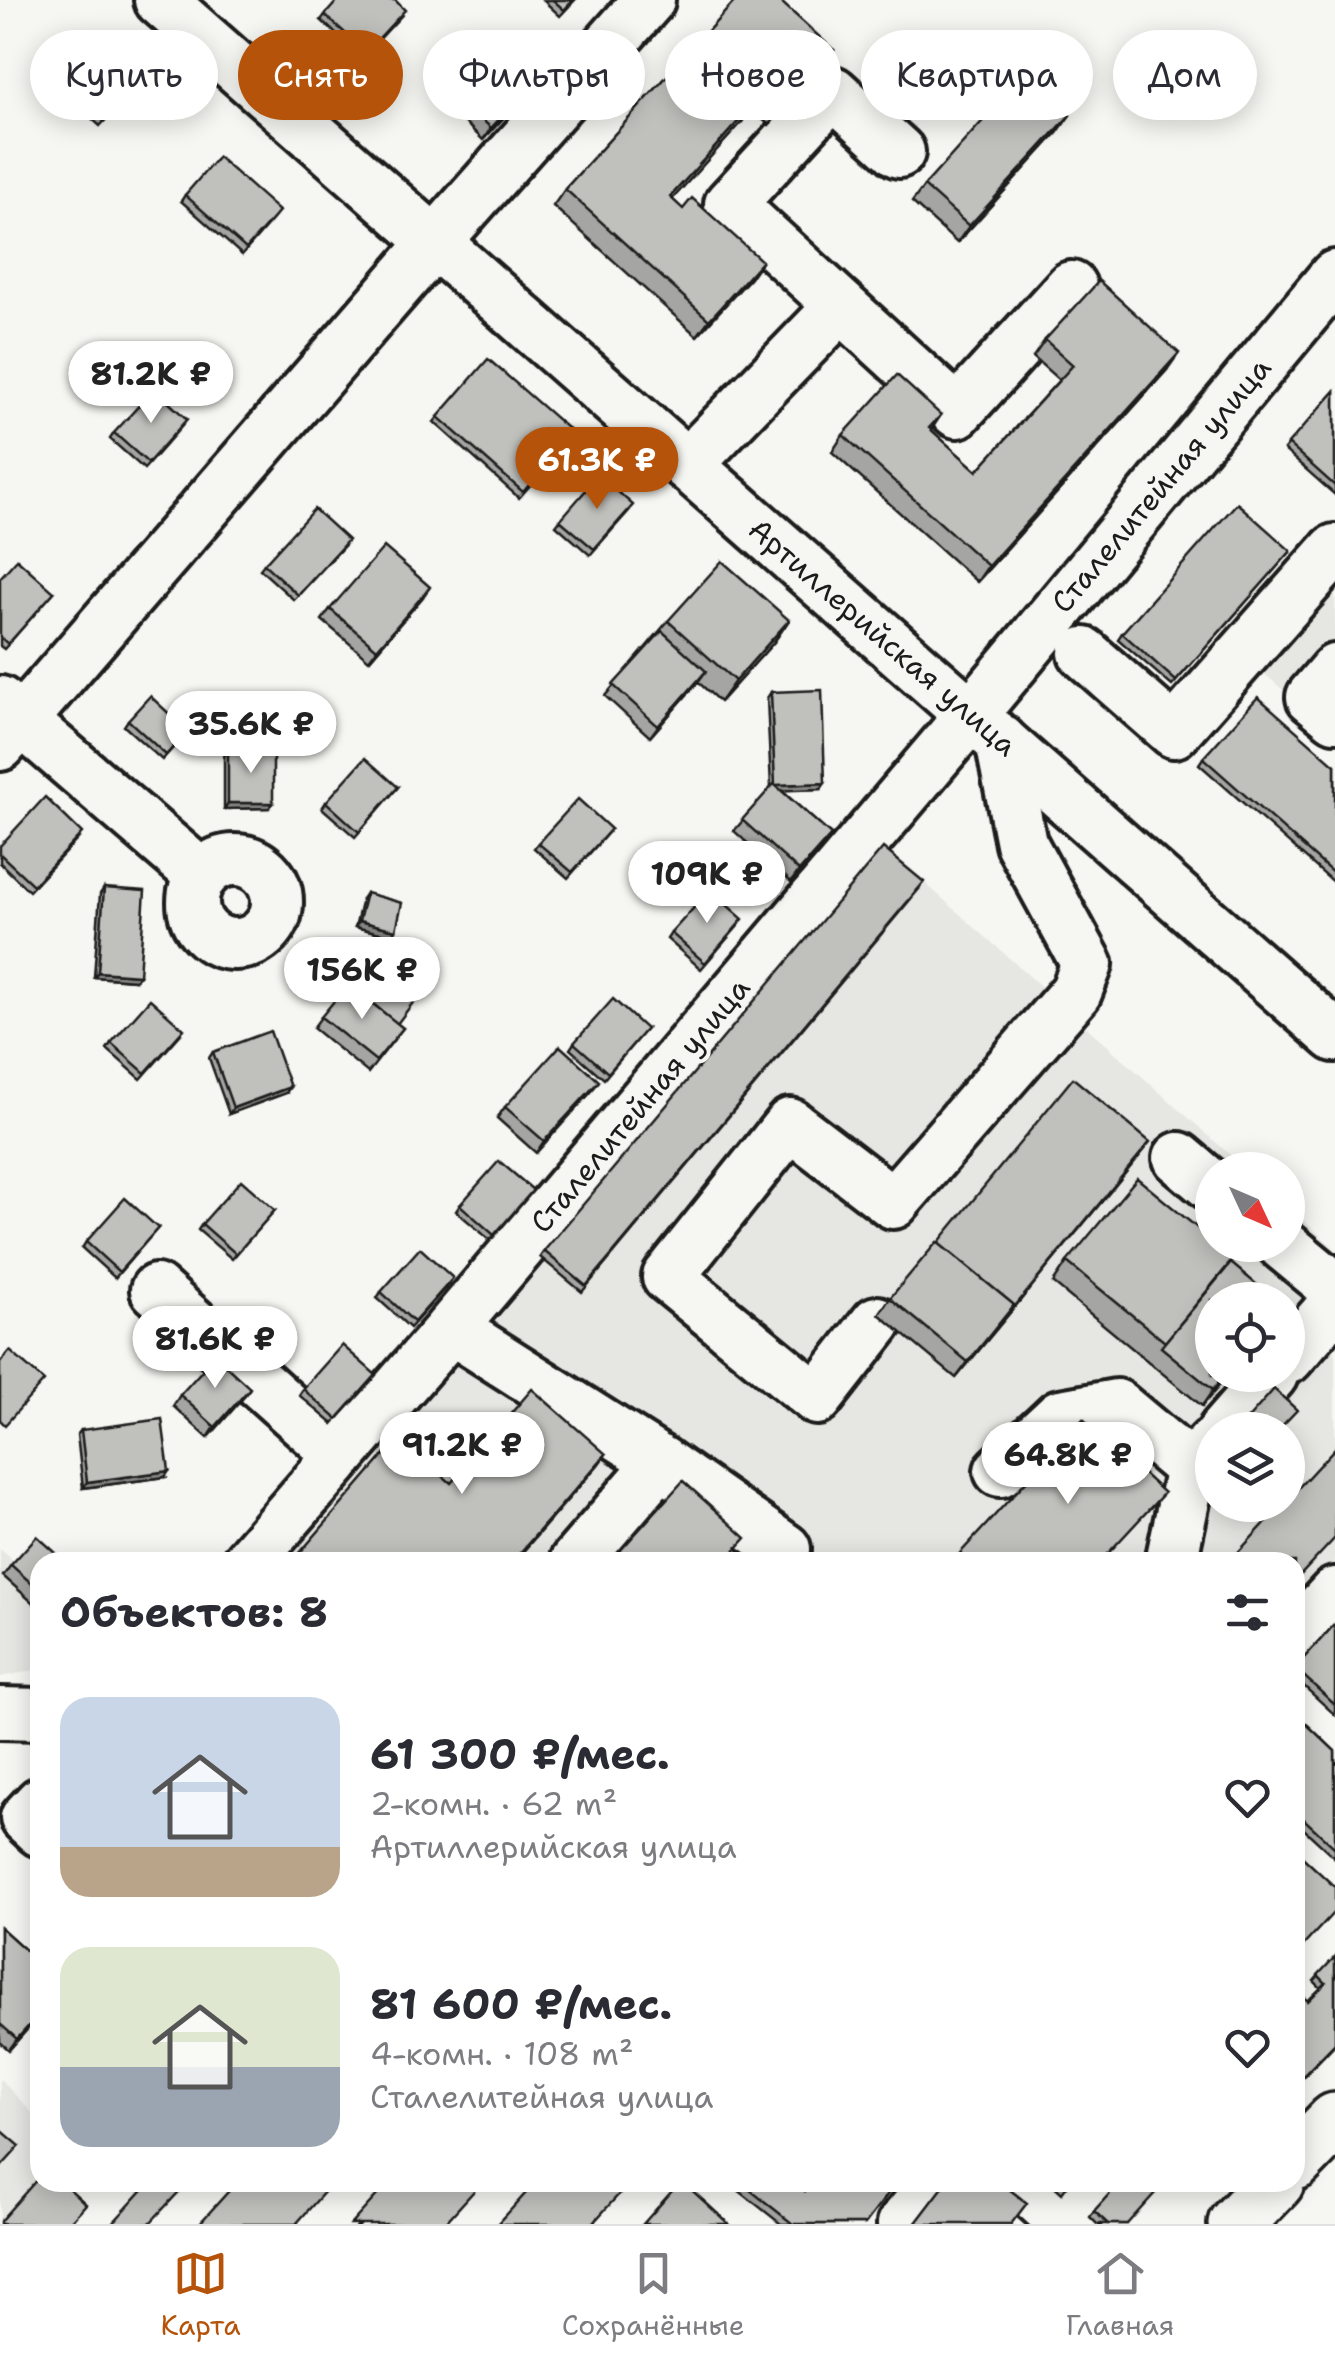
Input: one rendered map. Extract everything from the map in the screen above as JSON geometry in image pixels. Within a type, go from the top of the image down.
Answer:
[{"type":"main road","points":[[1305,2152],[1335,2120]]},
{"type":"main road","points":[[1236,2224],[1266,2192]]},
{"type":"street","name":"Артиллерийская улица","points":[[160,0],[986,728],[1331,1024]]},
{"type":"street","points":[[202,876],[7,722],[649,0]]},
{"type":"street","points":[[900,152],[833,92],[730,204],[957,412],[1071,287]]},
{"type":"street","name":"Сталелитейная улица","points":[[257,1552],[986,728],[1335,276]]},
{"type":"street","points":[[687,465],[841,306]]},
{"type":"street","points":[[1084,653],[1174,732],[1335,550]]},
{"type":"street","points":[[1335,670],[1312,697],[1335,716]]},
{"type":"street","points":[[878,1322],[817,1399],[668,1277],[790,1124],[893,1203],[1076,992],[1087,964],[1022,843],[986,728]]},
{"type":"street","points":[[1304,1262],[1335,1288]]},
{"type":"street","points":[[156,1290],[340,1456]]},
{"type":"street","points":[[1305,1338],[1335,1304]]},
{"type":"street","points":[[452,1328],[661,1462],[784,1549],[782,1552]]},
{"type":"street","points":[[1240,1412],[1257,1392]]},
{"type":"street","points":[[1000,1471],[1060,1414],[1116,1405],[1195,1452]]},
{"type":"street","points":[[584,1552],[661,1462]]},
{"type":"street","points":[[1175,1552],[1195,1481]]},
{"type":"street","points":[[1305,1625],[1335,1592]]},
{"type":"street","points":[[1305,1710],[1335,1736]]},
{"type":"street","points":[[0,1713],[30,1714]]},
{"type":"street","points":[[1305,1847],[1335,1875]]},
{"type":"street","points":[[1305,1970],[1335,1938]]},
{"type":"street","points":[[176,2224],[205,2192]]},
{"type":"street","points":[[324,2224],[352,2192]]},
{"type":"street","points":[[474,2224],[502,2192]]},
{"type":"street","points":[[616,2224],[644,2192]]},
{"type":"street","points":[[715,2192],[755,2224]]},
{"type":"street","points":[[902,2224],[929,2192]]},
{"type":"street","points":[[1031,2192],[1065,2224],[1096,2192]]},
{"type":"shaded area","points":[[1335,595],[1335,734],[1262,672]]},
{"type":"shaded area","points":[[880,843],[1227,1152],[1195,1152],[1195,1262],[1305,1262],[1305,1222],[1335,1249],[1335,2032],[1305,2061],[1305,1552],[285,1552]]},
{"type":"shaded area","points":[[0,1549],[30,1575],[30,1671],[0,1677]]},
{"type":"shaded area","points":[[0,2079],[30,2110],[30,2189],[0,2222]]},
{"type":"building","points":[[338,0],[395,0],[405,10],[386,30],[342,30],[325,15]]},
{"type":"building","points":[[553,0],[573,0],[564,10]]},
{"type":"building","points":[[736,0],[779,0],[812,30],[709,30]]},
{"type":"building","points":[[665,78],[665,120],[739,120],[670,197],[683,209],[692,198],[762,261],[709,320],[565,189],[627,120],[645,120],[645,101]]},
{"type":"building","points":[[482,120],[498,120],[491,128]]},
{"type":"building","points":[[984,120],[1065,120],[969,226],[924,186]]},
{"type":"building","points":[[218,157],[279,211],[246,249],[185,195]]},
{"type":"building","points":[[1099,281],[1179,353],[988,566],[843,435],[897,375],[941,415],[929,428],[977,471],[1073,365],[1045,340]]},
{"type":"building","points":[[488,359],[574,434],[523,492],[438,417]]},
{"type":"building","points":[[154,389],[187,419],[148,463],[114,433]]},
{"type":"building","points":[[1335,391],[1335,486],[1288,444]]},
{"type":"building","points":[[599,475],[633,505],[594,549],[560,520]]},
{"type":"building","points":[[1237,503],[1291,551],[1176,681],[1122,633]]},
{"type":"building","points":[[314,509],[348,540],[298,595],[264,564]]},
{"type":"building","points":[[384,547],[430,587],[377,649],[330,609]]},
{"type":"building","points":[[17,559],[54,592],[8,644],[0,637],[0,578]]},
{"type":"building","points":[[722,561],[789,620],[735,681],[668,621]]},
{"type":"building","points":[[662,631],[706,671],[658,726],[613,685]]},
{"type":"building","points":[[822,690],[825,783],[775,785],[771,692]]},
{"type":"building","points":[[150,696],[188,731],[166,755],[128,720]]},
{"type":"building","points":[[1258,697],[1335,765],[1335,875],[1203,758]]},
{"type":"building","points":[[228,750],[273,750],[273,803],[228,803]]},
{"type":"building","points":[[365,758],[398,787],[359,832],[326,802]]},
{"type":"building","points":[[774,784],[831,835],[799,871],[742,820]]},
{"type":"building","points":[[45,797],[82,833],[33,885],[0,854],[0,846]]},
{"type":"building","points":[[578,799],[611,829],[572,872],[538,843]]},
{"type":"building","points":[[883,848],[924,882],[586,1286],[544,1251]]},
{"type":"building","points":[[104,888],[145,891],[139,975],[98,972]]},
{"type":"building","points":[[710,890],[743,919],[705,963],[671,933]]},
{"type":"building","points":[[366,893],[402,903],[396,930],[359,921]]},
{"type":"building","points":[[387,959],[424,988],[397,1024],[361,994]]},
{"type":"building","points":[[348,984],[403,1028],[376,1061],[321,1017]]},
{"type":"building","points":[[150,999],[184,1029],[145,1073],[111,1043]]},
{"type":"building","points":[[613,999],[646,1029],[608,1073],[574,1043]]},
{"type":"building","points":[[270,1031],[290,1087],[233,1108],[213,1052]]},
{"type":"building","points":[[560,1046],[599,1081],[544,1141],[505,1107]]},
{"type":"building","points":[[1073,1078],[1150,1142],[1007,1316],[1014,1305],[938,1243]]},
{"type":"building","points":[[499,1161],[533,1190],[494,1235],[460,1205]]},
{"type":"building","points":[[1137,1178],[1195,1226],[1195,1262],[1231,1262],[1214,1282],[1195,1282],[1195,1305],[1165,1342],[1067,1262]]},
{"type":"building","points":[[241,1180],[275,1210],[236,1254],[202,1224]]},
{"type":"building","points":[[125,1198],[158,1228],[119,1272],[86,1242]]},
{"type":"building","points":[[937,1242],[1014,1305],[968,1362],[890,1298]]},
{"type":"building","points":[[420,1248],[453,1278],[414,1322],[381,1292]]},
{"type":"building","points":[[1231,1263],[1254,1282],[1215,1282]]},
{"type":"building","points":[[1195,1306],[1195,1375],[1161,1347]]},
{"type":"building","points":[[342,1345],[376,1375],[337,1419],[303,1389]]},
{"type":"building","points":[[10,1351],[44,1381],[5,1425],[0,1420],[0,1363]]},
{"type":"building","points":[[215,1356],[250,1388],[215,1427],[180,1395]]},
{"type":"building","points":[[532,1389],[606,1454],[521,1552],[301,1552],[399,1438],[451,1483]]},
{"type":"building","points":[[1271,1392],[1277,1392],[1297,1410],[1295,1412],[1254,1412]]},
{"type":"building","points":[[162,1419],[169,1471],[87,1482],[81,1430]]},
{"type":"building","points":[[1083,1419],[1164,1493],[1109,1552],[961,1552]]},
{"type":"building","points":[[1335,1448],[1335,1538],[1305,1570],[1305,1552],[1238,1552],[1266,1522],[1305,1522],[1305,1481]]},
{"type":"building","points":[[683,1481],[746,1538],[733,1552],[619,1552]]},
{"type":"building","points":[[37,1536],[55,1552],[30,1552],[30,1582],[11,1565]]},
{"type":"building","points":[[1335,1624],[1335,1705],[1305,1677],[1305,1657]]},
{"type":"building","points":[[1305,1722],[1335,1751],[1335,1848],[1305,1820]]},
{"type":"building","points":[[1305,1859],[1335,1887],[1335,1911],[1305,1944]]},
{"type":"building","points":[[0,1927],[30,1954],[30,2024],[17,2039],[0,2024]]},
{"type":"building","points":[[1335,1957],[1335,2043],[1305,2074],[1305,1998],[1308,2001],[1326,1983],[1318,1975]]},
{"type":"building","points":[[0,2129],[20,2146],[0,2168]]},
{"type":"building","points":[[30,2187],[30,2192],[73,2192],[86,2204],[68,2224],[0,2221]]},
{"type":"building","points":[[141,2192],[179,2192],[149,2224],[112,2224]]},
{"type":"building","points":[[228,2192],[324,2192],[296,2224],[199,2224]]},
{"type":"building","points":[[380,2192],[473,2192],[444,2224],[351,2224]]},
{"type":"building","points":[[527,2192],[621,2192],[592,2224],[498,2224]]},
{"type":"building","points":[[671,2192],[694,2192],[729,2224],[643,2224]]},
{"type":"building","points":[[753,2192],[889,2192],[865,2224],[793,2224]]},
{"type":"building","points":[[939,2192],[1013,2192],[1027,2203],[1011,2224],[915,2224]]},
{"type":"building","points":[[1111,2192],[1156,2192],[1127,2224],[1108,2224],[1094,2211]]}]
